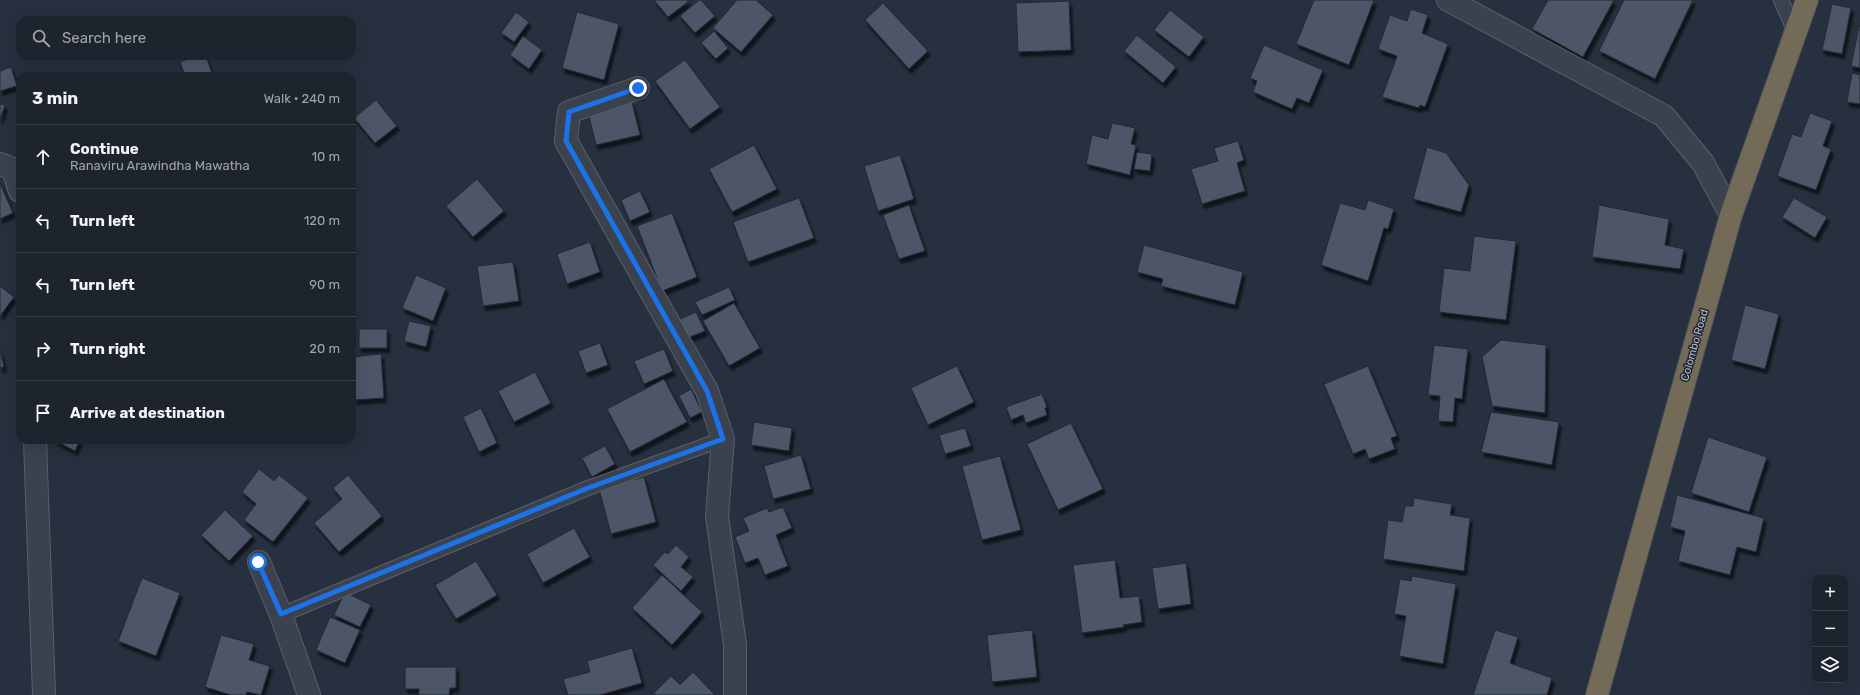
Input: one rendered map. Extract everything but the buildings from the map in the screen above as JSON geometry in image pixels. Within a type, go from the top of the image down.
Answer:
[{"type":"highway","name":"Colombo Road","points":[[1597,695],[1731,215],[1807,0]]},
{"type":"street","points":[[1448,0],[1664,116],[1703,163],[1731,215]]},
{"type":"street","points":[[638,88],[569,112],[566,141],[707,391],[723,439],[717,516],[735,645],[735,695]]},
{"type":"street","points":[[0,164],[13,169],[16,178]]},
{"type":"street","points":[[35,444],[44,695]]},
{"type":"street","points":[[258,562],[281,614],[309,695]]},
{"type":"lane","points":[[1781,0],[1795,32]]},
{"type":"lane","points":[[281,614],[588,488],[723,439]]},
{"type":"route","points":[[258,562],[281,614],[588,488],[723,439],[707,391],[566,141],[569,112],[638,88]]}]
